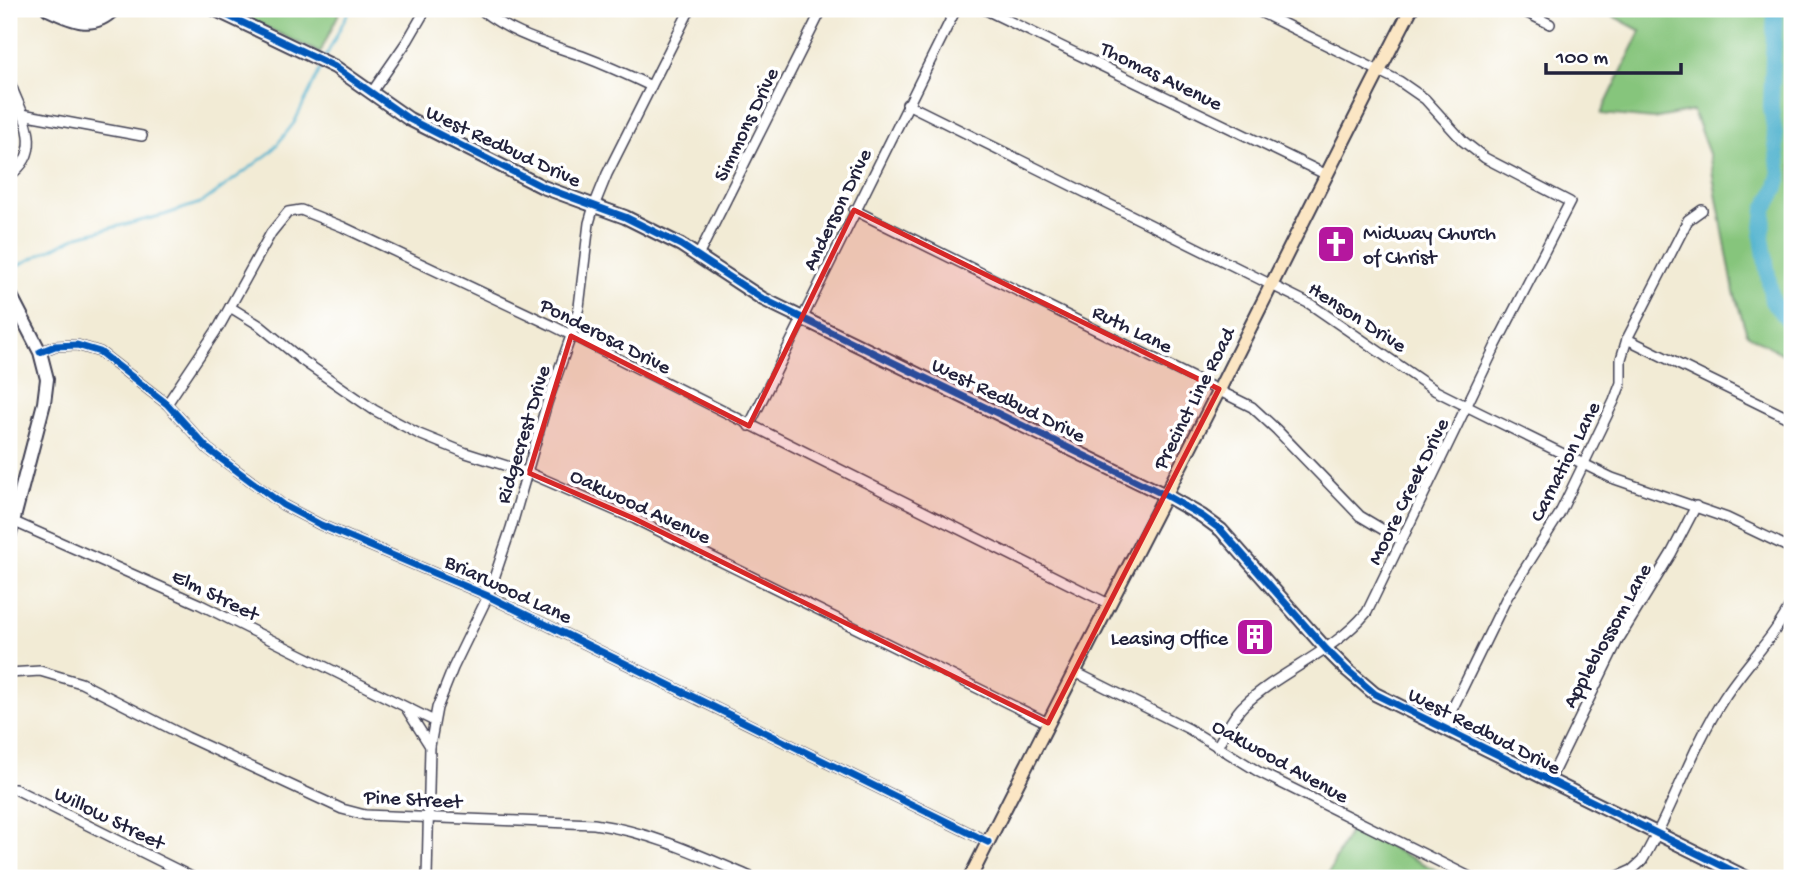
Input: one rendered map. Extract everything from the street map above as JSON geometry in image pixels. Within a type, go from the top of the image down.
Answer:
[{"type":"main road","name":"Precinct Line Road","points":[[970,878],[1411,9]]},
{"type":"street","points":[[48,9],[82,23],[94,22],[114,9]]},
{"type":"street","name":"West Redbud Drive","points":[[214,9],[335,67],[409,119],[543,187],[625,217],[699,254],[735,282],[802,317],[1165,495],[1221,530],[1326,649],[1375,694],[1747,878]]},
{"type":"street","points":[[372,92],[426,9]]},
{"type":"street","points":[[480,9],[517,34],[584,57],[651,86]]},
{"type":"street","name":"Ridgecrest Drive","points":[[427,878],[430,746],[441,695],[488,596],[528,473],[547,403],[571,336],[579,307],[589,223],[594,206],[607,173],[690,9]]},
{"type":"street","name":"Simmons Drive","points":[[699,254],[822,9]]},
{"type":"street","name":"Anderson Drive","points":[[749,426],[956,9]]},
{"type":"street","name":"Thomas Avenue","points":[[984,9],[1325,174]]},
{"type":"street","points":[[1254,9],[1379,70]]},
{"type":"street","points":[[1519,9],[1550,24]]},
{"type":"street","name":"Moore Creek Drive","points":[[1217,747],[1241,708],[1270,685],[1326,649],[1367,612],[1466,406],[1570,202],[1485,158],[1463,141],[1425,99],[1379,70]]},
{"type":"street","points":[[9,80],[30,135],[30,146],[21,166],[9,176]]},
{"type":"street","name":"Henson Drive","points":[[907,104],[1272,283],[1333,318],[1436,391],[1629,485],[1696,506],[1792,549]]},
{"type":"street","points":[[22,114],[142,136]]},
{"type":"street","name":"Ponderosa Drive","points":[[167,404],[230,307],[271,233],[288,212],[301,210],[343,227],[571,336],[1109,604]]},
{"type":"street","name":"Ruth Lane","points":[[855,210],[1252,407],[1360,516],[1402,541]]},
{"type":"street","name":"Carnation Lane","points":[[1443,728],[1507,597],[1559,515],[1619,392],[1621,359],[1627,339],[1688,219],[1702,210]]},
{"type":"street","points":[[9,292],[40,352],[47,387],[11,520],[9,537]]},
{"type":"street","name":"Oakwood Avenue","points":[[230,307],[259,325],[303,361],[374,410],[419,434],[528,473],[635,519],[1048,723]]},
{"type":"street","points":[[1627,339],[1786,417],[1792,416]]},
{"type":"street","name":"Briarwood Lane","points":[[40,352],[55,346],[77,345],[100,352],[167,404],[208,449],[284,505],[321,525],[488,596],[988,842]]},
{"type":"street","name":"Appleblossom Lane","points":[[1549,781],[1617,642],[1671,554],[1696,506]]},
{"type":"street","name":"Elm Street","points":[[11,520],[199,604],[434,721]]},
{"type":"street","points":[[1614,878],[1632,870],[1642,861],[1724,698],[1792,602]]},
{"type":"street","name":"Pine Street","points":[[9,673],[40,671],[81,683],[342,809],[365,815],[594,824],[628,829],[684,847],[753,878]]},
{"type":"street","name":"Oakwood Avenue","points":[[1073,671],[1189,729],[1259,772],[1472,878]]},
{"type":"street","points":[[405,707],[430,746]]},
{"type":"street","name":"Willow Street","points":[[9,789],[15,789],[194,878]]},
{"type":"highlighted area","points":[[854,210],[1219,389],[1048,723],[635,519],[529,473],[571,336],[749,426]]},
{"type":"green space","points":[[228,9],[341,9],[320,53]]},
{"type":"green space","points":[[1600,9],[1792,9],[1792,359],[1747,334],[1734,292],[1709,154],[1693,111],[1653,119],[1601,114],[1641,31]]},
{"type":"green space","points":[[1351,828],[1452,878],[1326,878]]},
{"type":"waterway","points":[[326,56],[350,9]]},
{"type":"waterway","points":[[1775,9],[1771,106],[1780,175],[1776,190],[1765,209],[1762,237],[1772,301],[1792,325]]},
{"type":"waterway","points":[[9,270],[78,236],[164,215],[203,202],[271,152],[294,123],[322,66]]},
{"type":"cycle path","points":[[214,9],[335,67],[409,119],[543,187],[625,217],[681,245],[763,299],[1165,495],[1221,530],[1326,649],[1375,694],[1747,878]]},
{"type":"cycle path","points":[[40,352],[55,346],[77,345],[100,352],[167,404],[208,449],[283,505],[321,525],[488,596],[988,842]]},
{"type":"place","name":"Midway Church of Christ","points":[[1336,244]]},
{"type":"place","name":"Leasing Office","points":[[1255,637]]}]
